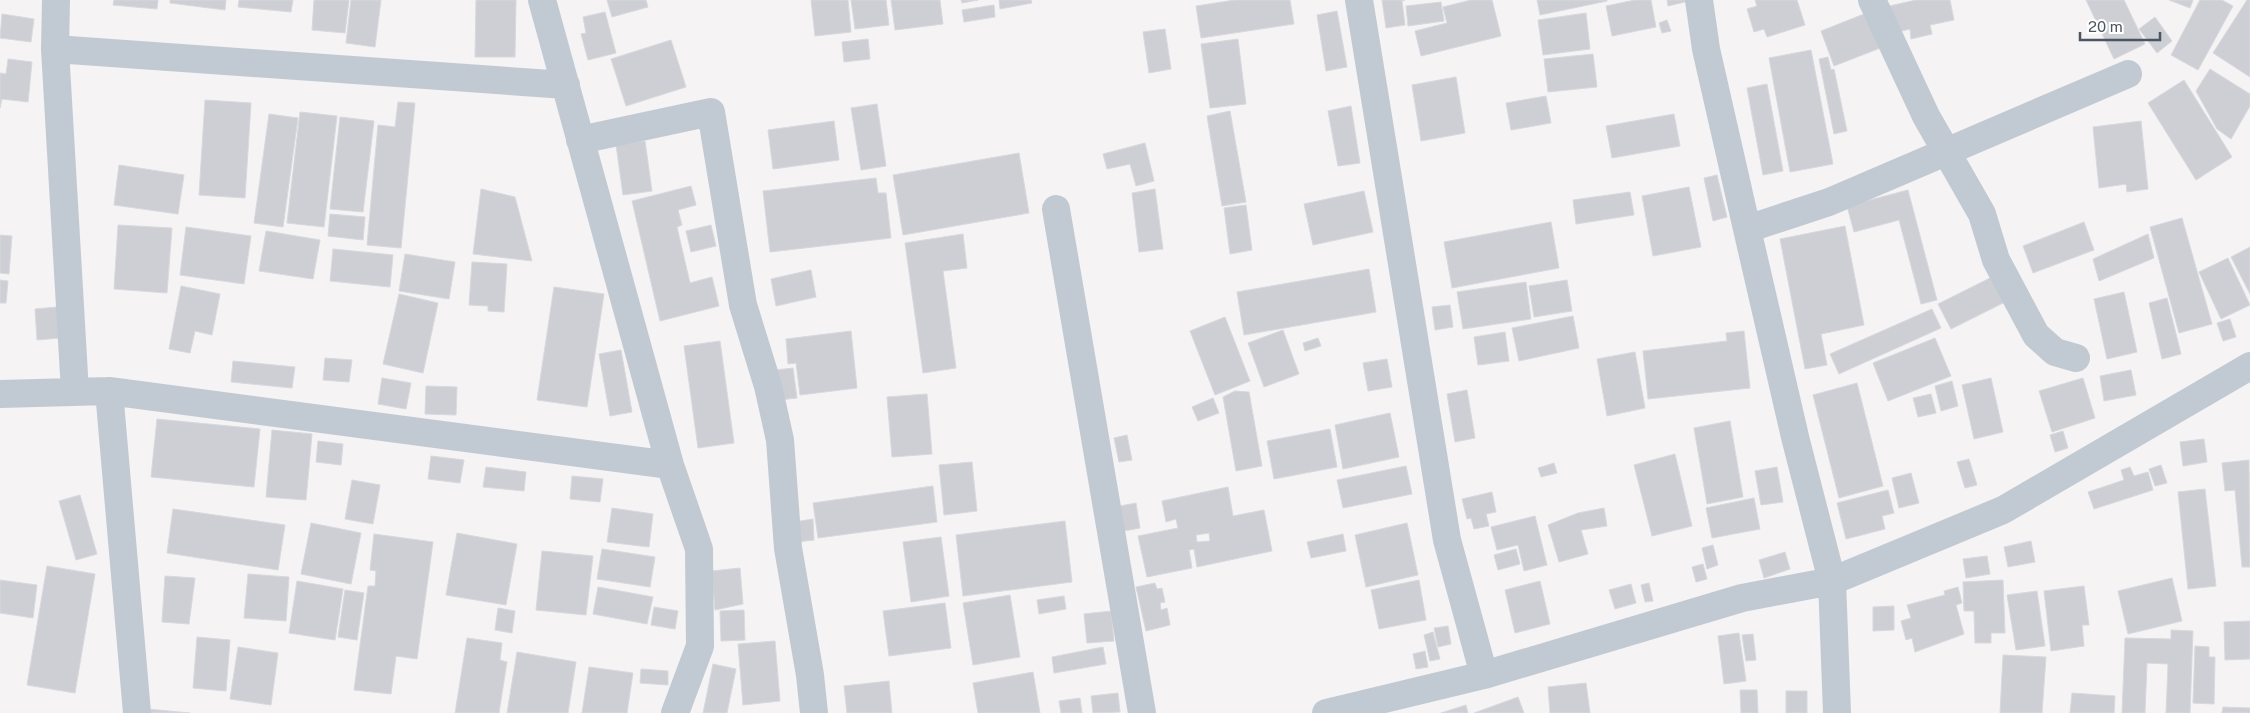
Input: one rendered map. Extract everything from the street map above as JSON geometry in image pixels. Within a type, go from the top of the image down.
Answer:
[{"type":"street","points":[[56,0],[55,48],[76,392]]},
{"type":"street","points":[[542,0],[670,465],[699,549],[700,646],[676,713]]},
{"type":"street","points":[[1358,0],[1447,540],[1484,675]]},
{"type":"street","points":[[1699,0],[1706,49],[1747,229],[1795,436],[1832,581],[1837,713]]},
{"type":"street","points":[[1872,0],[1926,116],[1982,214],[1996,260],[2036,334],[2056,352],[2076,358]]},
{"type":"street","points":[[55,48],[566,85]]},
{"type":"street","points":[[1747,229],[1829,202],[2128,74]]},
{"type":"street","points":[[580,140],[711,112],[743,305],[768,386],[780,440],[788,548],[810,675],[814,713]]},
{"type":"street","points":[[1056,209],[1142,713]]},
{"type":"street","points":[[1326,713],[1484,675],[1742,598],[1832,581],[2003,510],[2250,366]]},
{"type":"street","points":[[109,391],[137,713]]},
{"type":"street","points":[[0,394],[109,391],[670,465]]},
{"type":"building","points":[[114,0],[158,0],[157,9],[113,5]]},
{"type":"building","points":[[170,0],[226,0],[225,10],[170,3]]},
{"type":"building","points":[[239,0],[293,0],[291,12],[238,7]]},
{"type":"building","points":[[314,0],[349,0],[345,33],[312,30]]},
{"type":"building","points":[[351,0],[381,0],[375,47],[346,43]]},
{"type":"building","points":[[476,0],[516,0],[515,57],[475,57]]},
{"type":"building","points":[[607,0],[646,0],[648,7],[612,17]]},
{"type":"building","points":[[811,0],[848,0],[851,32],[815,36]]},
{"type":"building","points":[[851,0],[886,0],[889,25],[855,29]]},
{"type":"building","points":[[891,0],[940,0],[943,24],[895,30]]},
{"type":"building","points":[[961,0],[978,0],[962,3]]},
{"type":"building","points":[[999,0],[1031,0],[1032,3],[1000,9]]},
{"type":"building","points":[[1235,0],[1290,0],[1294,24],[1201,38],[1196,6]]},
{"type":"building","points":[[1382,0],[1405,0],[1402,1],[1405,25],[1386,28]]},
{"type":"building","points":[[1471,0],[1492,0],[1501,36],[1421,56],[1415,31],[1447,23],[1443,7]]},
{"type":"building","points":[[1537,0],[1607,0],[1607,1],[1540,15]]},
{"type":"building","points":[[1635,0],[1651,0],[1656,27],[1612,36],[1606,6]]},
{"type":"building","points":[[1667,0],[1688,0],[1689,1],[1668,6]]},
{"type":"building","points":[[1755,0],[1797,0],[1805,25],[1767,37],[1764,29],[1754,32],[1747,9],[1757,6]]},
{"type":"building","points":[[1916,0],[1950,0],[1954,20],[1930,25],[1932,34],[1911,39],[1910,29],[1890,34],[1885,7]]},
{"type":"building","points":[[2086,0],[2124,0],[2145,44],[2114,59]]},
{"type":"building","points":[[2169,0],[2193,0],[2190,8]]},
{"type":"building","points":[[2200,0],[2222,0],[2233,6],[2198,70],[2171,55]]},
{"type":"building","points":[[2247,0],[2250,0],[2250,77],[2213,53]]},
{"type":"building","points":[[1441,2],[1444,21],[1408,26],[1406,6]]},
{"type":"building","points":[[994,5],[995,17],[964,22],[962,10]]},
{"type":"building","points":[[1874,10],[1888,45],[1834,66],[1821,31]]},
{"type":"building","points":[[1337,11],[1347,67],[1326,71],[1317,15]]},
{"type":"building","points":[[605,12],[616,53],[588,60],[581,34],[586,33],[583,17]]},
{"type":"building","points":[[1586,13],[1590,49],[1543,55],[1538,20]]},
{"type":"building","points":[[2,14],[34,19],[31,42],[0,38]]},
{"type":"building","points":[[2155,17],[2172,41],[2157,53],[2139,29]]},
{"type":"building","points":[[1667,20],[1671,31],[1662,33],[1659,23]]},
{"type":"building","points":[[1165,29],[1171,69],[1149,73],[1143,32]]},
{"type":"building","points":[[868,39],[870,59],[844,62],[842,42]]},
{"type":"building","points":[[1238,39],[1246,104],[1210,108],[1201,44]]},
{"type":"building","points":[[671,40],[686,87],[626,106],[611,59]]},
{"type":"building","points":[[1811,50],[1833,164],[1790,172],[1769,58]]},
{"type":"building","points":[[1593,54],[1597,87],[1548,92],[1544,59]]},
{"type":"building","points":[[1828,57],[1831,70],[1834,69],[1847,131],[1834,134],[1819,59]]},
{"type":"building","points":[[8,59],[32,62],[28,102],[2,99],[0,108],[0,73],[6,74]]},
{"type":"building","points":[[2210,69],[2250,94],[2250,106],[2231,139],[2217,129],[2196,91]]},
{"type":"building","points":[[1456,77],[1465,133],[1421,141],[1412,85]]},
{"type":"building","points":[[2184,80],[2232,157],[2196,180],[2148,103]]},
{"type":"building","points":[[1767,84],[1783,171],[1763,175],[1747,88]]},
{"type":"building","points":[[1546,96],[1551,123],[1511,130],[1506,103]]},
{"type":"building","points":[[205,100],[251,103],[245,198],[199,195]]},
{"type":"building","points":[[398,102],[415,103],[401,248],[367,245],[378,125],[395,127]]},
{"type":"building","points":[[877,104],[886,166],[861,170],[851,108]]},
{"type":"building","points":[[1351,106],[1360,163],[1338,166],[1328,111]]},
{"type":"building","points":[[1230,111],[1246,202],[1222,206],[1207,116]]},
{"type":"building","points":[[300,112],[337,116],[324,227],[287,223]]},
{"type":"building","points":[[269,114],[298,118],[283,227],[254,223]]},
{"type":"building","points":[[1674,114],[1680,146],[1612,158],[1606,126]]},
{"type":"building","points":[[340,117],[374,121],[363,212],[330,209]]},
{"type":"building","points":[[834,121],[839,160],[773,169],[768,130]]},
{"type":"building","points":[[2141,121],[2148,189],[2127,192],[2126,184],[2099,188],[2093,127]]},
{"type":"building","points":[[645,141],[652,191],[623,195],[616,145]]},
{"type":"building","points":[[1145,143],[1154,181],[1136,186],[1130,164],[1107,169],[1103,154]]},
{"type":"building","points":[[1019,153],[1029,213],[903,235],[893,175]]},
{"type":"building","points":[[119,165],[184,175],[178,214],[114,205]]},
{"type":"building","points":[[1717,175],[1727,217],[1713,221],[1704,178]]},
{"type":"building","points":[[876,178],[878,193],[886,193],[891,238],[770,252],[763,191]]},
{"type":"building","points":[[691,186],[696,205],[678,210],[682,225],[677,227],[690,283],[712,277],[719,306],[660,321],[632,201]]},
{"type":"building","points":[[1689,187],[1701,247],[1653,256],[1642,196]]},
{"type":"building","points":[[481,189],[515,197],[532,261],[473,254]]},
{"type":"building","points":[[1155,189],[1163,249],[1139,252],[1132,193]]},
{"type":"building","points":[[1908,190],[1937,300],[1921,304],[1899,220],[1854,232],[1847,206]]},
{"type":"building","points":[[1364,191],[1373,232],[1313,245],[1304,204]]},
{"type":"building","points":[[1630,192],[1634,215],[1576,224],[1573,200]]},
{"type":"building","points":[[1246,205],[1252,250],[1230,254],[1224,208]]},
{"type":"building","points":[[330,214],[365,217],[363,240],[328,236]]},
{"type":"building","points":[[2182,218],[2212,324],[2179,333],[2150,227]]},
{"type":"building","points":[[1551,222],[1559,268],[1452,288],[1444,242]]},
{"type":"building","points":[[2084,222],[2094,250],[2033,273],[2023,246]]},
{"type":"building","points":[[118,225],[172,228],[167,293],[114,289]]},
{"type":"building","points":[[711,225],[716,246],[691,252],[686,231]]},
{"type":"building","points":[[1845,226],[1864,325],[1821,334],[1827,365],[1805,369],[1780,239]]},
{"type":"building","points":[[186,227],[251,236],[244,284],[180,275]]},
{"type":"building","points":[[266,231],[320,240],[313,279],[259,271]]},
{"type":"building","points":[[963,234],[967,268],[943,271],[956,368],[923,373],[905,243]]},
{"type":"building","points":[[2148,234],[2154,258],[2099,281],[2093,259]]},
{"type":"building","points":[[0,235],[12,236],[9,274],[0,273]]},
{"type":"building","points":[[2250,247],[2250,294],[2231,257]]},
{"type":"building","points":[[333,249],[393,255],[390,287],[330,281]]},
{"type":"building","points":[[405,254],[455,262],[449,299],[399,291]]},
{"type":"building","points":[[2228,258],[2250,305],[2221,319],[2199,272]]},
{"type":"building","points":[[472,262],[507,264],[504,312],[488,311],[488,306],[469,305]]},
{"type":"building","points":[[1369,269],[1376,312],[1244,335],[1237,292]]},
{"type":"building","points":[[811,270],[816,297],[776,306],[771,279]]},
{"type":"building","points":[[1996,275],[2009,300],[1951,329],[1938,304]]},
{"type":"building","points":[[0,280],[8,281],[6,303],[0,303]]},
{"type":"building","points":[[1567,280],[1572,311],[1534,317],[1529,286]]},
{"type":"building","points":[[1526,282],[1531,319],[1463,329],[1457,292]]},
{"type":"building","points":[[181,286],[220,294],[212,335],[195,331],[190,353],[169,349]]},
{"type":"building","points":[[554,287],[604,294],[587,407],[537,400]]},
{"type":"building","points":[[2124,292],[2137,352],[2107,359],[2094,299]]},
{"type":"building","points":[[399,294],[438,303],[423,373],[383,364]]},
{"type":"building","points":[[2167,298],[2181,354],[2162,359],[2149,303]]},
{"type":"building","points":[[1450,305],[1453,327],[1435,330],[1432,307]]},
{"type":"building","points":[[57,307],[60,338],[37,340],[35,309]]},
{"type":"building","points":[[1932,309],[1941,328],[1839,374],[1830,354]]},
{"type":"building","points":[[1573,316],[1579,348],[1519,361],[1512,328]]},
{"type":"building","points":[[1225,317],[1250,381],[1215,395],[1190,331]]},
{"type":"building","points":[[2230,319],[2236,337],[2223,341],[2217,323]]},
{"type":"building","points":[[1283,330],[1299,374],[1264,387],[1248,343]]},
{"type":"building","points":[[851,331],[857,388],[800,395],[796,363],[788,364],[786,339]]},
{"type":"building","points":[[1744,331],[1750,388],[1648,399],[1643,351],[1727,341],[1726,333]]},
{"type":"building","points":[[1505,332],[1509,361],[1478,365],[1474,337]]},
{"type":"building","points":[[1318,338],[1321,346],[1305,351],[1303,343]]},
{"type":"building","points":[[1935,338],[1951,376],[1888,401],[1873,363]]},
{"type":"building","points":[[720,341],[734,443],[698,448],[684,346]]},
{"type":"building","points":[[621,350],[632,412],[610,416],[599,354]]},
{"type":"building","points":[[1635,352],[1645,408],[1607,416],[1597,359]]},
{"type":"building","points":[[325,358],[352,360],[349,382],[323,380]]},
{"type":"building","points":[[1387,359],[1392,387],[1368,391],[1363,363]]},
{"type":"building","points":[[233,361],[295,367],[292,388],[231,382]]},
{"type":"building","points":[[793,368],[797,398],[779,400],[776,370]]},
{"type":"building","points":[[2131,370],[2136,395],[2104,401],[2100,376]]},
{"type":"building","points":[[382,378],[411,383],[406,409],[378,404]]},
{"type":"building","points":[[1991,378],[2003,432],[1974,439],[1962,385]]},
{"type":"building","points":[[2083,378],[2095,418],[2052,432],[2039,391]]},
{"type":"building","points":[[1952,381],[1958,406],[1941,411],[1935,386]]},
{"type":"building","points":[[1857,383],[1883,486],[1839,498],[1813,395]]},
{"type":"building","points":[[426,386],[457,387],[456,415],[425,414]]},
{"type":"building","points":[[1467,390],[1475,438],[1455,442],[1447,394]]},
{"type":"building","points":[[1235,391],[1249,392],[1262,466],[1236,471],[1223,397]]},
{"type":"building","points":[[927,394],[932,454],[892,457],[887,397]]},
{"type":"building","points":[[1931,394],[1936,413],[1918,417],[1913,398]]},
{"type":"building","points":[[1213,398],[1219,413],[1198,421],[1192,407]]},
{"type":"building","points":[[1390,413],[1399,457],[1343,469],[1335,425]]},
{"type":"building","points":[[157,419],[260,429],[254,487],[151,477]]},
{"type":"building","points":[[1730,421],[1743,497],[1707,504],[1694,428]]},
{"type":"building","points":[[1330,429],[1337,467],[1274,479],[1267,441]]},
{"type":"building","points":[[272,430],[312,434],[306,500],[266,497]]},
{"type":"building","points":[[2063,431],[2068,448],[2055,452],[2050,435]]},
{"type":"building","points":[[1127,435],[1132,460],[1119,462],[1114,438]]},
{"type":"building","points":[[2204,439],[2207,462],[2183,466],[2180,442]]},
{"type":"building","points":[[318,441],[343,444],[341,465],[316,462]]},
{"type":"building","points":[[1675,454],[1692,526],[1652,536],[1634,465]]},
{"type":"building","points":[[431,456],[464,460],[460,483],[428,479]]},
{"type":"building","points":[[1969,459],[1977,485],[1965,488],[1957,462]]},
{"type":"building","points":[[2249,460],[2250,567],[2242,567],[2235,490],[2225,491],[2222,463]]},
{"type":"building","points":[[972,462],[977,511],[944,515],[939,465]]},
{"type":"building","points":[[1554,463],[1557,473],[1541,477],[1538,468]]},
{"type":"building","points":[[2161,465],[2167,483],[2155,486],[2149,469]]},
{"type":"building","points":[[1406,466],[1412,494],[1343,508],[1337,480]]},
{"type":"building","points":[[486,467],[526,472],[524,491],[483,487]]},
{"type":"building","points":[[1777,467],[1783,502],[1761,505],[1755,471]]},
{"type":"building","points":[[2130,467],[2134,476],[2148,472],[2153,490],[2094,509],[2088,492],[2124,480],[2121,470]]},
{"type":"building","points":[[1911,473],[1919,503],[1899,508],[1892,478]]},
{"type":"building","points":[[572,476],[603,479],[600,502],[570,499]]},
{"type":"building","points":[[352,480],[380,485],[373,524],[345,519]]},
{"type":"building","points":[[933,486],[937,522],[818,538],[813,503]]},
{"type":"building","points":[[1228,487],[1233,516],[1264,510],[1272,551],[1197,567],[1194,549],[1189,550],[1192,568],[1147,577],[1138,536],[1178,528],[1176,519],[1166,522],[1162,501]],"holes":[[[1209,533],[1210,541],[1197,542],[1196,535]]]},
{"type":"building","points":[[2205,489],[2216,586],[2188,589],[2178,492]]},
{"type":"building","points":[[1888,490],[1894,513],[1882,516],[1885,529],[1846,539],[1837,503]]},
{"type":"building","points":[[1492,492],[1496,512],[1486,514],[1489,526],[1474,529],[1471,518],[1467,519],[1462,499]]},
{"type":"building","points":[[80,495],[97,554],[76,560],[59,501]]},
{"type":"building","points":[[1754,498],[1760,529],[1712,538],[1706,508]]},
{"type":"building","points":[[1136,503],[1140,528],[1124,531],[1120,506]]},
{"type":"building","points":[[612,508],[653,514],[649,547],[607,542]]},
{"type":"building","points":[[1604,508],[1607,526],[1581,530],[1588,554],[1559,562],[1548,525],[1578,513]]},
{"type":"building","points":[[173,509],[285,525],[278,570],[167,553]]},
{"type":"building","points":[[1535,516],[1547,565],[1524,571],[1518,545],[1497,550],[1491,527]]},
{"type":"building","points":[[813,519],[814,540],[796,542],[794,522]]},
{"type":"building","points":[[1065,521],[1072,582],[963,596],[956,535]]},
{"type":"building","points":[[311,523],[361,533],[351,584],[301,574]]},
{"type":"building","points":[[1407,523],[1418,575],[1366,587],[1355,535]]},
{"type":"building","points":[[457,533],[517,544],[506,605],[446,595]]},
{"type":"building","points":[[374,534],[433,542],[417,659],[396,656],[391,694],[354,690],[368,586],[375,586],[376,571],[370,570]]},
{"type":"building","points":[[1343,534],[1346,551],[1311,558],[1307,542]]},
{"type":"building","points":[[941,537],[949,596],[911,602],[903,542]]},
{"type":"building","points":[[2031,541],[2035,562],[2008,567],[2004,547]]},
{"type":"building","points":[[1713,545],[1718,565],[1707,569],[1702,548]]},
{"type":"building","points":[[602,549],[655,557],[650,587],[597,579]]},
{"type":"building","points":[[1516,549],[1520,564],[1498,570],[1494,555]]},
{"type":"building","points":[[542,551],[593,556],[586,615],[536,610]]},
{"type":"building","points":[[1785,552],[1790,569],[1764,578],[1759,560]]},
{"type":"building","points":[[1987,556],[1990,574],[1966,578],[1963,559]]},
{"type":"building","points":[[1703,564],[1707,579],[1696,582],[1692,567]]},
{"type":"building","points":[[47,566],[95,574],[75,693],[27,685]]},
{"type":"building","points":[[740,568],[743,604],[715,610],[712,571]]},
{"type":"building","points":[[248,574],[289,577],[286,621],[244,618]]},
{"type":"building","points":[[165,576],[195,578],[189,624],[162,622]]},
{"type":"building","points":[[2172,578],[2182,621],[2128,634],[2118,591]]},
{"type":"building","points":[[0,580],[37,585],[33,618],[0,613]]},
{"type":"building","points":[[1419,580],[1426,620],[1379,629],[1371,590]]},
{"type":"building","points":[[2003,580],[2005,633],[1991,633],[1991,643],[1975,643],[1974,611],[1964,611],[1963,582]]},
{"type":"building","points":[[297,581],[343,589],[335,640],[289,633]]},
{"type":"building","points":[[1540,581],[1550,624],[1515,633],[1505,590]]},
{"type":"building","points":[[1155,583],[1157,589],[1162,588],[1165,602],[1160,603],[1161,610],[1167,608],[1170,625],[1146,631],[1136,587]]},
{"type":"building","points":[[1649,583],[1653,601],[1645,602],[1641,585]]},
{"type":"building","points":[[1631,584],[1636,603],[1615,609],[1609,590]]},
{"type":"building","points":[[2084,586],[2089,625],[2082,625],[2084,646],[2051,651],[2044,591]]},
{"type":"building","points":[[598,587],[653,597],[647,624],[593,614]]},
{"type":"building","points":[[1958,587],[1962,603],[1956,605],[1964,634],[1915,652],[1912,638],[1906,640],[1901,621],[1911,618],[1907,605],[1945,595],[1944,591]]},
{"type":"building","points":[[345,590],[364,593],[357,640],[338,637]]},
{"type":"building","points":[[2037,591],[2045,646],[2016,650],[2007,595]]},
{"type":"building","points":[[1010,595],[1020,657],[973,665],[963,603]]},
{"type":"building","points":[[1064,596],[1066,609],[1039,614],[1037,600]]},
{"type":"building","points":[[945,603],[951,648],[889,656],[883,611]]},
{"type":"building","points":[[1894,606],[1894,630],[1873,631],[1873,607]]},
{"type":"building","points":[[654,607],[678,611],[675,629],[651,625]]},
{"type":"building","points":[[498,608],[515,611],[512,633],[495,630]]},
{"type":"building","points":[[744,610],[745,640],[721,641],[720,611]]},
{"type":"building","points":[[1111,611],[1114,641],[1087,643],[1084,614]]},
{"type":"building","points":[[2250,621],[2250,659],[2225,660],[2224,622]]},
{"type":"building","points":[[1448,626],[1451,644],[1438,647],[1434,628]]},
{"type":"building","points":[[2171,630],[2193,631],[2190,713],[2166,713],[2168,664],[2147,663],[2145,713],[2122,713],[2125,638],[2171,639]]},
{"type":"building","points":[[1433,632],[1440,659],[1430,661],[1424,635]]},
{"type":"building","points":[[1739,633],[1746,681],[1724,684],[1718,636]]},
{"type":"building","points":[[1753,634],[1756,660],[1746,661],[1742,635]]},
{"type":"building","points":[[197,637],[230,640],[226,691],[193,688]]},
{"type":"building","points":[[467,638],[502,643],[500,660],[507,662],[499,713],[455,713]]},
{"type":"building","points":[[775,641],[780,701],[743,705],[738,644]]},
{"type":"building","points":[[2195,646],[2209,647],[2209,657],[2215,657],[2214,704],[2193,703]]},
{"type":"building","points":[[238,647],[278,653],[271,705],[230,699]]},
{"type":"building","points":[[1103,647],[1106,664],[1054,673],[1052,657]]},
{"type":"building","points":[[1425,651],[1428,667],[1416,669],[1413,654]]},
{"type":"building","points":[[517,652],[576,662],[568,713],[507,713]]},
{"type":"building","points":[[2003,655],[2046,657],[2042,713],[2000,713]]},
{"type":"building","points":[[713,664],[736,669],[727,713],[703,713]]},
{"type":"building","points":[[589,667],[633,673],[627,713],[582,713]]},
{"type":"building","points":[[641,669],[668,671],[668,685],[640,683]]},
{"type":"building","points":[[1033,672],[1040,713],[978,713],[973,683]]},
{"type":"building","points":[[889,681],[892,713],[847,713],[844,686]]},
{"type":"building","points":[[1586,683],[1590,713],[1550,713],[1548,687]]},
{"type":"building","points":[[1740,690],[1757,690],[1758,713],[1741,713]]},
{"type":"building","points":[[1786,691],[1807,691],[1807,713],[1786,713]]},
{"type":"building","points":[[1118,693],[1120,712],[1093,713],[1091,696]]},
{"type":"building","points":[[2072,693],[2115,696],[2114,713],[2070,713]]},
{"type":"building","points":[[1518,697],[1524,713],[1474,713]]},
{"type":"building","points":[[1080,698],[1082,713],[1061,713],[1059,701]]},
{"type":"building","points":[[1466,705],[1468,713],[1441,713]]},
{"type":"building","points":[[2223,707],[2250,708],[2250,713],[2222,713]]},
{"type":"building","points":[[148,709],[190,713],[148,713]]}]
